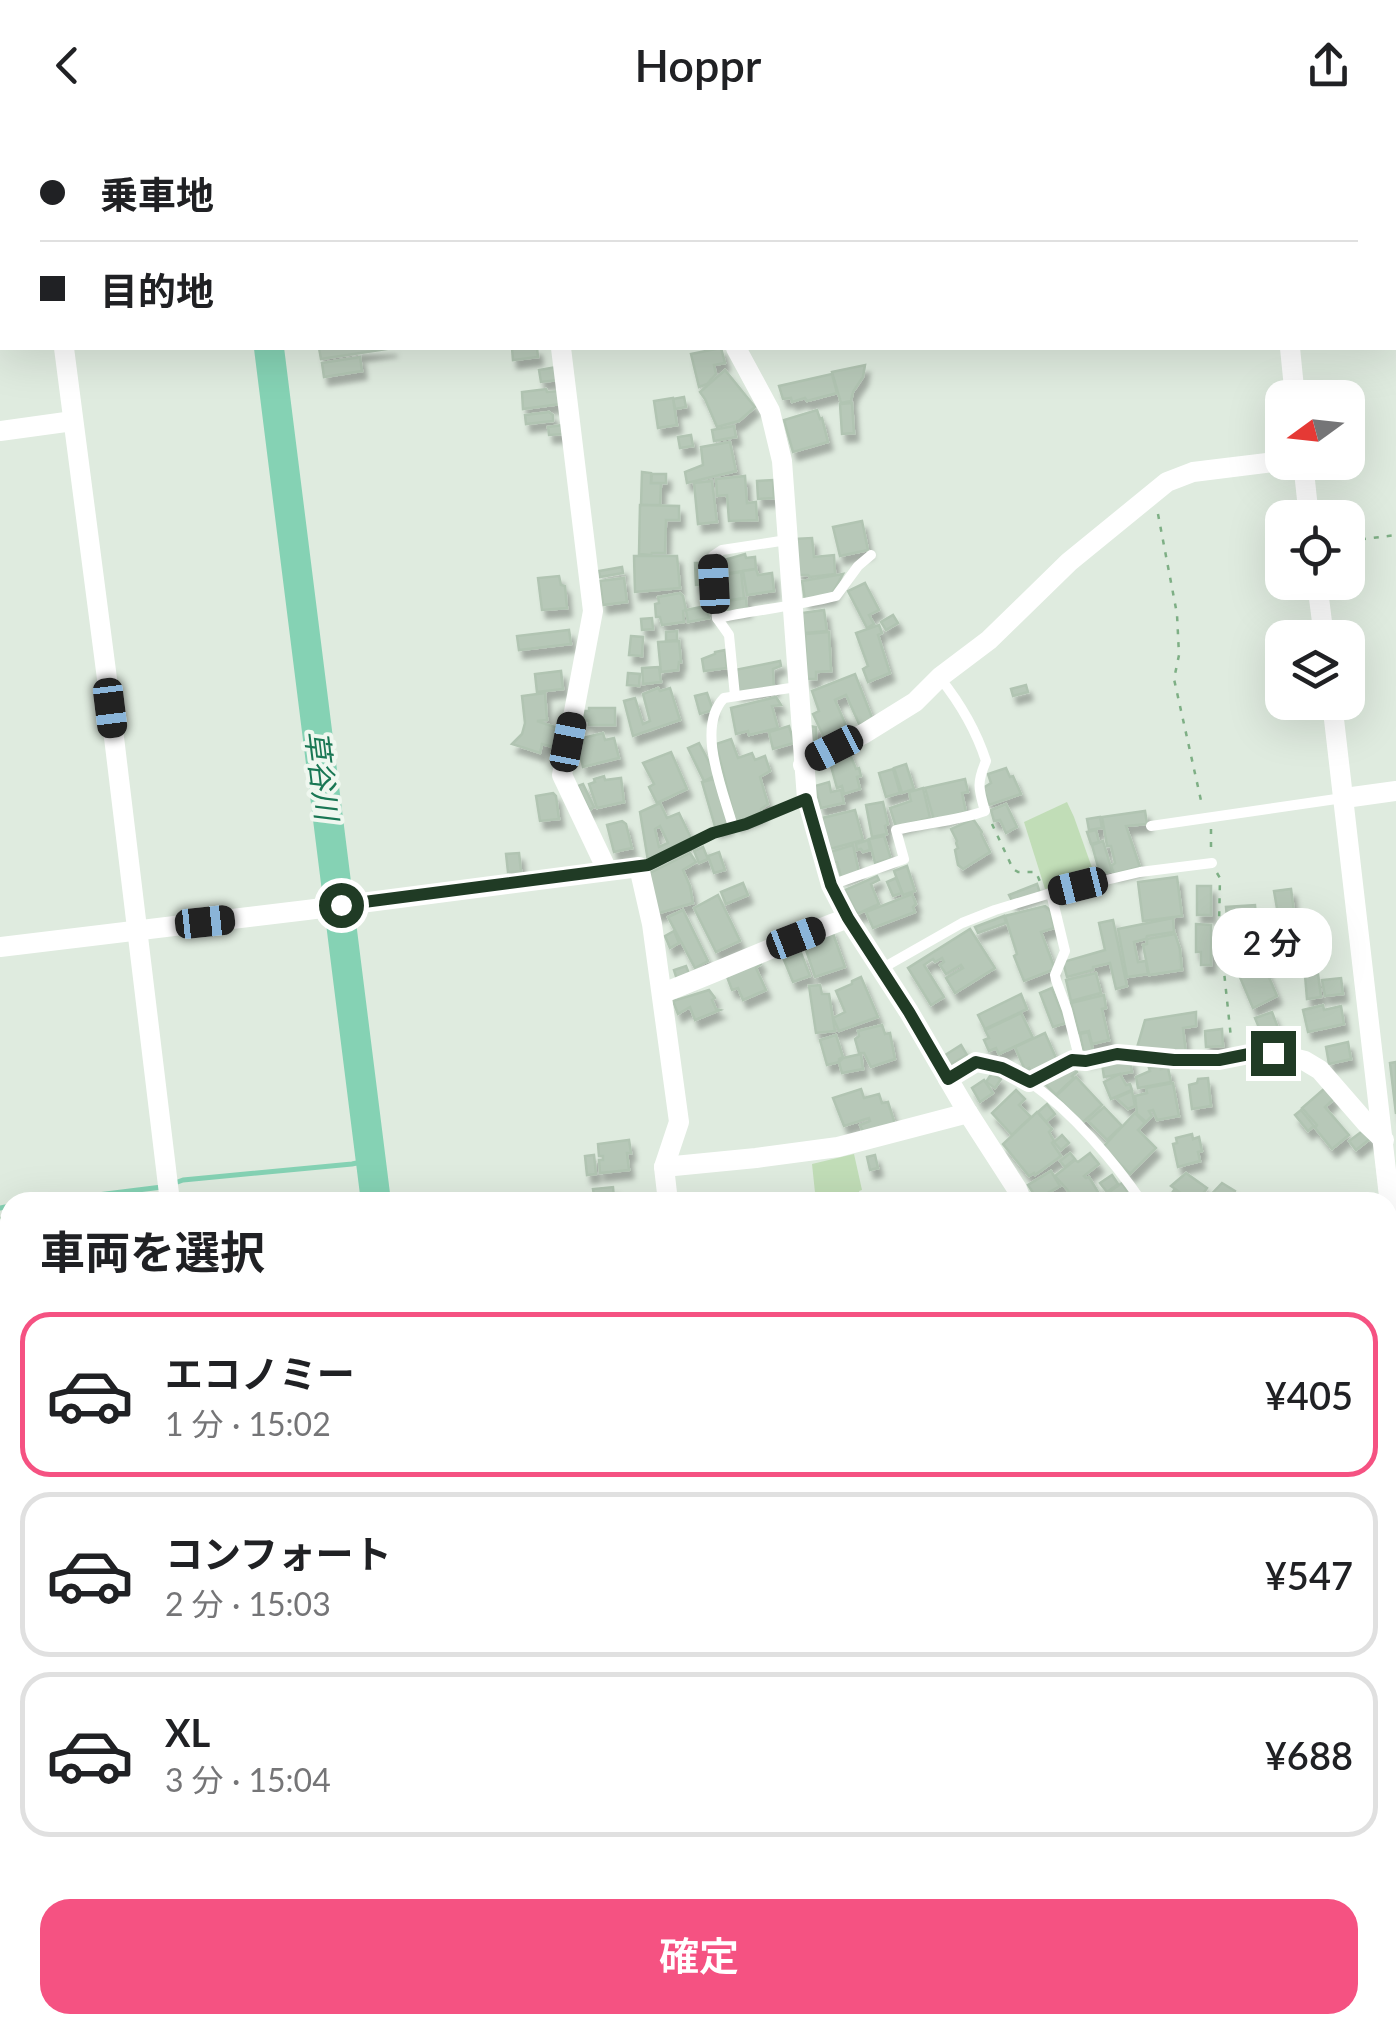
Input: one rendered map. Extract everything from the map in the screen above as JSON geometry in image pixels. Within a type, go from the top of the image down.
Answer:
[{"type":"street","points":[[64,350],[168,1192]]},
{"type":"street","points":[[561,350],[593,611],[562,775],[607,870]]},
{"type":"street","points":[[737,350],[770,411],[782,461],[806,799],[831,885],[1018,1192]]},
{"type":"street","points":[[1290,350],[1293,380]]},
{"type":"street","points":[[0,431],[72,422]]},
{"type":"street","points":[[803,764],[915,702],[940,677],[989,640],[1069,562],[1167,482],[1193,472],[1265,463]]},
{"type":"street","points":[[1334,720],[1384,1140],[1391,1168]]},
{"type":"street","points":[[1345,798],[1396,791]]},
{"type":"street","points":[[0,947],[639,867],[663,993],[679,1122],[664,1167],[667,1192]]},
{"type":"street","points":[[663,993],[848,918]]},
{"type":"street","points":[[948,1079],[976,1062],[1002,1068],[1030,1082],[1072,1060],[1117,1054],[1219,1060],[1273,1053],[1320,1070],[1384,1140]]},
{"type":"street","points":[[664,1167],[838,1146],[968,1113]]},
{"type":"lane","points":[[735,696],[728,635],[717,618],[713,556],[716,552],[787,540]]},
{"type":"lane","points":[[717,618],[836,596],[858,566],[872,555]]},
{"type":"lane","points":[[831,885],[904,860],[896,830],[985,810],[978,786],[986,761],[968,719],[940,677]]},
{"type":"lane","points":[[733,827],[712,752],[712,726],[719,702],[797,686]]},
{"type":"lane","points":[[1152,826],[1345,798]]},
{"type":"lane","points":[[639,867],[713,833],[806,799]]},
{"type":"lane","points":[[881,968],[962,922],[1048,894],[1149,870],[1212,863]]},
{"type":"lane","points":[[1048,894],[1065,951],[1055,975],[1080,1061]]},
{"type":"lane","points":[[1030,1082],[1056,1100],[1135,1192]]},
{"type":"path","points":[[1153,493],[1177,614],[1179,655],[1174,679],[1204,814],[1211,818],[1212,863],[1220,878],[1219,924],[1234,1056]]},
{"type":"path","points":[[1365,539],[1396,535]]},
{"type":"path","points":[[985,810],[1013,868],[1018,872],[1036,872],[1048,894]]},
{"type":"green space","points":[[1067,802],[1096,879],[1045,889],[1024,822]]},
{"type":"green space","points":[[854,1154],[862,1190],[815,1192],[812,1164]]},
{"type":"building","points":[[319,350],[380,350],[321,359]]},
{"type":"building","points":[[512,350],[537,350],[538,357],[513,360]]},
{"type":"building","points":[[722,350],[725,363],[714,365],[716,374],[699,387],[691,354]]},
{"type":"building","points":[[360,357],[362,371],[324,377],[322,363]]},
{"type":"building","points":[[865,365],[851,401],[841,403],[832,372]]},
{"type":"building","points":[[557,367],[559,380],[541,382],[539,370]]},
{"type":"building","points":[[725,370],[755,407],[739,421],[717,427],[700,392]]},
{"type":"building","points":[[832,374],[837,393],[807,401],[783,399],[779,386]]},
{"type":"building","points":[[560,391],[561,404],[523,409],[522,392]]},
{"type":"building","points":[[684,397],[686,407],[675,409],[673,399]]},
{"type":"building","points":[[673,398],[677,425],[658,428],[654,401]]},
{"type":"building","points":[[852,403],[854,433],[842,434],[840,404]]},
{"type":"building","points":[[817,410],[828,442],[793,452],[784,420]]},
{"type":"building","points":[[549,412],[553,421],[526,424],[525,415]]},
{"type":"building","points":[[563,425],[564,434],[549,435],[548,427]]},
{"type":"building","points":[[734,426],[736,437],[714,441],[712,430]]},
{"type":"building","points":[[691,435],[693,446],[680,448],[678,437]]},
{"type":"building","points":[[730,442],[736,471],[687,483],[685,472],[703,465],[701,447]]},
{"type":"building","points":[[642,472],[651,473],[651,483],[661,483],[660,505],[641,505]]},
{"type":"building","points":[[652,474],[666,474],[666,483],[651,483]]},
{"type":"building","points":[[745,476],[747,503],[756,502],[757,520],[729,521],[727,495],[717,496],[716,479]]},
{"type":"building","points":[[773,480],[774,498],[758,499],[757,481]]},
{"type":"building","points":[[712,481],[717,522],[698,524],[694,483]]},
{"type":"building","points":[[640,505],[679,506],[679,520],[666,520],[665,553],[639,554]]},
{"type":"building","points":[[862,521],[868,550],[840,556],[833,527]]},
{"type":"building","points":[[812,538],[814,557],[834,555],[835,574],[798,575],[795,539]]},
{"type":"building","points":[[745,554],[746,558],[755,557],[756,569],[723,574],[721,561]]},
{"type":"building","points":[[634,556],[677,556],[680,588],[635,592]]},
{"type":"building","points":[[695,563],[708,563],[710,584],[696,585]]},
{"type":"building","points":[[622,567],[623,573],[600,577],[599,571]]},
{"type":"building","points":[[756,569],[758,575],[772,573],[774,591],[747,595],[743,571]]},
{"type":"building","points":[[741,572],[744,598],[726,601],[721,575]]},
{"type":"building","points":[[843,574],[831,596],[805,600],[802,581]]},
{"type":"building","points":[[559,576],[565,586],[567,608],[542,610],[538,578]]},
{"type":"building","points":[[624,578],[627,602],[603,605],[600,581]]},
{"type":"building","points":[[865,583],[879,610],[869,615],[874,624],[867,628],[848,591]]},
{"type":"building","points":[[680,593],[686,610],[684,622],[662,625],[660,617],[656,617],[658,597]]},
{"type":"building","points":[[746,598],[747,609],[722,613],[721,602]]},
{"type":"building","points":[[706,606],[709,618],[688,622],[686,610]]},
{"type":"building","points":[[824,610],[827,631],[805,633],[802,613]]},
{"type":"building","points":[[893,615],[898,623],[886,630],[881,622]]},
{"type":"building","points":[[652,618],[653,629],[642,630],[641,619]]},
{"type":"building","points":[[879,625],[882,633],[878,635],[890,673],[868,682],[863,669],[868,666],[856,633]]},
{"type":"building","points":[[569,630],[571,644],[519,650],[517,636]]},
{"type":"building","points":[[677,631],[677,640],[666,641],[666,632]]},
{"type":"building","points":[[829,632],[831,671],[816,672],[816,679],[807,679],[805,634]]},
{"type":"building","points":[[631,636],[643,637],[642,656],[629,655]]},
{"type":"building","points":[[679,641],[678,670],[661,672],[658,642]]},
{"type":"building","points":[[725,650],[727,668],[704,671],[702,659]]},
{"type":"building","points":[[780,661],[781,666],[773,669],[774,689],[736,692],[735,670]]},
{"type":"building","points":[[659,667],[661,682],[643,684],[642,668]]},
{"type":"building","points":[[561,671],[563,689],[537,692],[535,674]]},
{"type":"building","points":[[628,673],[640,674],[639,686],[627,685]]},
{"type":"building","points":[[855,674],[873,720],[860,726],[846,695],[835,700],[850,735],[828,746],[813,714],[819,711],[812,691]]},
{"type":"building","points":[[1026,685],[1028,692],[1013,696],[1011,689]]},
{"type":"building","points":[[670,688],[680,720],[633,736],[624,701],[635,698],[643,724],[650,721],[643,694]]},
{"type":"building","points":[[545,693],[547,720],[537,721],[564,730],[557,753],[552,752],[553,747],[542,744],[540,753],[512,744],[522,734],[525,723],[522,696]]},
{"type":"building","points":[[707,693],[713,710],[700,714],[695,696]]},
{"type":"building","points":[[776,697],[781,705],[772,706],[778,728],[736,734],[731,708]]},
{"type":"building","points":[[615,708],[615,725],[589,725],[584,720],[584,711]]},
{"type":"building","points":[[789,726],[794,743],[773,749],[769,732]]},
{"type":"building","points":[[809,726],[816,727],[817,753],[809,753]]},
{"type":"building","points":[[603,733],[605,740],[614,738],[619,758],[583,767],[578,745],[584,743],[583,738]]},
{"type":"building","points":[[731,739],[738,758],[752,753],[755,760],[765,756],[770,771],[760,777],[768,804],[761,809],[762,814],[736,824],[716,744]]},
{"type":"building","points":[[699,743],[716,775],[704,781],[688,748]]},
{"type":"building","points":[[848,749],[856,769],[859,768],[860,789],[844,794],[842,786],[837,788],[828,755]]},
{"type":"building","points":[[671,752],[687,789],[657,803],[649,787],[654,784],[643,763]]},
{"type":"building","points":[[906,764],[914,789],[902,793],[894,768]]},
{"type":"building","points":[[1006,768],[1021,794],[989,805],[983,788],[991,783],[988,774]]},
{"type":"building","points":[[893,769],[900,793],[886,797],[879,773]]},
{"type":"building","points":[[604,776],[605,780],[621,778],[624,802],[597,808],[589,784]]},
{"type":"building","points":[[714,779],[729,826],[716,830],[702,782]]},
{"type":"building","points":[[965,779],[968,792],[962,793],[966,812],[934,820],[925,788]]},
{"type":"building","points":[[829,782],[831,792],[841,790],[844,803],[821,808],[815,786]]},
{"type":"building","points":[[583,784],[594,807],[589,810],[578,786]]},
{"type":"building","points":[[923,788],[930,818],[896,827],[890,808],[911,801],[909,792]]},
{"type":"building","points":[[553,793],[559,819],[540,821],[536,796]]},
{"type":"building","points":[[883,802],[887,834],[872,837],[866,805]]},
{"type":"building","points":[[660,803],[667,818],[679,813],[692,840],[648,861],[640,812]],"holes":[[[660,826],[668,843],[659,847],[655,829]]]},
{"type":"building","points":[[1006,804],[1017,827],[1006,833],[1000,820],[994,821],[991,810]]},
{"type":"building","points":[[855,810],[863,840],[830,849],[822,818]]},
{"type":"building","points":[[1145,811],[1147,824],[1126,826],[1140,867],[1114,874],[1111,866],[1115,863],[1111,846],[1107,846],[1102,817]]},
{"type":"building","points":[[1100,817],[1102,828],[1089,830],[1087,819]]},
{"type":"building","points":[[973,819],[990,852],[963,869],[958,865],[957,841],[951,829]]},
{"type":"building","points":[[622,821],[632,848],[614,852],[607,825]]},
{"type":"building","points":[[1096,830],[1099,842],[1091,844],[1087,832]]},
{"type":"building","points":[[884,836],[891,859],[875,863],[869,839]]},
{"type":"building","points":[[868,840],[870,850],[857,850],[856,844]]},
{"type":"building","points":[[1103,841],[1112,871],[1100,874],[1092,845]]},
{"type":"building","points":[[853,845],[859,872],[841,877],[830,852]]},
{"type":"building","points":[[703,847],[708,859],[699,863],[694,851]]},
{"type":"building","points":[[719,852],[725,870],[714,873],[708,856]]},
{"type":"building","points":[[519,853],[521,871],[508,872],[506,854]]},
{"type":"building","points":[[690,853],[696,862],[683,870],[693,903],[656,914],[650,873]]},
{"type":"building","points":[[907,866],[915,891],[903,895],[894,871]]},
{"type":"building","points":[[877,876],[879,880],[871,884],[879,904],[857,914],[845,890]]},
{"type":"building","points":[[1177,877],[1182,916],[1143,921],[1138,882]]},
{"type":"building","points":[[896,878],[902,893],[893,896],[887,882]]},
{"type":"building","points":[[743,883],[748,895],[726,904],[721,892]]},
{"type":"building","points":[[1037,884],[1040,893],[1013,903],[1009,895]]},
{"type":"building","points":[[1197,886],[1211,886],[1211,915],[1197,915]]},
{"type":"building","points":[[1291,889],[1294,912],[1278,914],[1274,891]]},
{"type":"building","points":[[912,894],[915,912],[873,928],[866,912]]},
{"type":"building","points":[[718,895],[740,941],[716,952],[694,908]]},
{"type":"building","points":[[1255,905],[1256,916],[1227,918],[1226,907]]},
{"type":"building","points":[[1045,906],[1050,910],[1054,928],[1041,932],[1055,969],[1024,981],[1005,916]]},
{"type":"building","points":[[683,910],[708,961],[695,968],[668,917]]},
{"type":"building","points":[[1004,916],[1006,923],[978,933],[975,927]]},
{"type":"building","points":[[1173,918],[1174,932],[1134,942],[1138,962],[1146,961],[1148,974],[1127,977],[1118,929]]},
{"type":"building","points":[[1113,920],[1127,986],[1116,989],[1110,963],[1067,977],[1063,962],[1105,950],[1099,923]]},
{"type":"building","points":[[1318,922],[1321,950],[1295,953],[1291,926]]},
{"type":"building","points":[[1196,924],[1211,925],[1211,965],[1201,965],[1201,952],[1196,952]]},
{"type":"building","points":[[1244,926],[1258,958],[1242,965],[1228,933]]},
{"type":"building","points":[[831,928],[845,967],[815,977],[806,950],[810,947],[807,937]]},
{"type":"building","points":[[970,929],[995,968],[955,993],[946,978],[963,968],[961,965],[946,974],[940,965],[944,962],[942,958],[935,962],[933,959],[924,965],[944,997],[931,1005],[908,968]]},
{"type":"building","points":[[674,931],[679,943],[670,948],[665,936]]},
{"type":"building","points":[[1175,934],[1182,970],[1149,975],[1143,945],[1147,939]]},
{"type":"building","points":[[801,953],[810,976],[793,982],[784,960]]},
{"type":"building","points":[[756,956],[761,964],[756,968],[766,990],[743,1000],[738,988],[732,990],[726,974]]},
{"type":"building","points":[[686,966],[691,979],[678,983],[674,970]]},
{"type":"building","points":[[1259,966],[1260,970],[1265,968],[1277,996],[1253,1008],[1239,975]]},
{"type":"building","points":[[1096,973],[1101,993],[1071,1001],[1066,980]]},
{"type":"building","points":[[1318,974],[1321,997],[1307,999],[1305,975]]},
{"type":"building","points":[[861,977],[878,1017],[839,1031],[833,1018],[845,1012],[836,991]]},
{"type":"building","points":[[1341,978],[1343,994],[1325,996],[1322,980]]},
{"type":"building","points":[[820,985],[822,994],[829,994],[835,1031],[816,1033],[809,986]]},
{"type":"building","points":[[1052,988],[1066,1023],[1053,1027],[1040,993]]},
{"type":"building","points":[[709,990],[716,1009],[720,1010],[695,1020],[690,1007],[678,1014],[673,1001]]},
{"type":"building","points":[[1021,994],[1027,1009],[985,1029],[978,1015]]},
{"type":"building","points":[[1104,995],[1106,1008],[1102,1009],[1109,1040],[1092,1044],[1089,1031],[1079,1033],[1071,1003]]},
{"type":"building","points":[[1323,1005],[1324,1010],[1341,1006],[1344,1024],[1308,1032],[1303,1010]]},
{"type":"building","points":[[1196,1012],[1196,1026],[1183,1028],[1186,1053],[1136,1051],[1145,1020]]},
{"type":"building","points":[[1272,1012],[1278,1028],[1262,1035],[1255,1018]]},
{"type":"building","points":[[1021,1013],[1033,1038],[999,1054],[996,1048],[989,1051],[985,1030]]},
{"type":"building","points":[[882,1025],[885,1034],[890,1033],[895,1059],[871,1067],[864,1053],[859,1053],[855,1039],[858,1031]]},
{"type":"building","points":[[1222,1029],[1223,1046],[1206,1047],[1205,1031]]},
{"type":"building","points":[[1088,1032],[1095,1057],[1085,1059],[1080,1034]]},
{"type":"building","points":[[1045,1033],[1059,1065],[1033,1077],[1029,1068],[1025,1070],[1015,1047]]},
{"type":"building","points":[[836,1035],[843,1057],[827,1065],[820,1040]]},
{"type":"building","points":[[1348,1042],[1351,1059],[1329,1064],[1326,1047]]},
{"type":"building","points":[[961,1045],[967,1055],[948,1066],[942,1057]]},
{"type":"building","points":[[861,1054],[863,1069],[842,1073],[839,1062],[843,1058]]},
{"type":"building","points":[[1130,1058],[1132,1072],[1104,1077],[1102,1064]]},
{"type":"building","points":[[1396,1062],[1396,1114],[1390,1063]]},
{"type":"building","points":[[1073,1066],[1077,1072],[1074,1078],[1056,1095],[1042,1081]]},
{"type":"building","points":[[1149,1068],[1168,1068],[1171,1082],[1138,1088],[1136,1077],[1150,1071]]},
{"type":"building","points":[[992,1073],[1001,1079],[995,1088],[986,1082]]},
{"type":"building","points":[[1120,1074],[1132,1090],[1111,1099],[1104,1082]]},
{"type":"building","points":[[1076,1077],[1102,1105],[1082,1123],[1056,1096]]},
{"type":"building","points":[[1208,1078],[1211,1106],[1192,1109],[1189,1085]]},
{"type":"building","points":[[984,1080],[993,1093],[980,1102],[972,1088]]},
{"type":"building","points":[[1173,1083],[1179,1116],[1157,1120],[1153,1110],[1146,1122],[1137,1114],[1135,1096],[1147,1093],[1146,1088]]},
{"type":"building","points":[[1325,1088],[1334,1099],[1325,1107],[1349,1135],[1332,1149],[1302,1108]]},
{"type":"building","points":[[861,1089],[864,1098],[879,1094],[882,1103],[888,1102],[895,1124],[864,1135],[860,1125],[869,1118],[844,1126],[833,1098]]},
{"type":"building","points":[[1016,1090],[1025,1099],[1019,1105],[1031,1117],[1012,1135],[992,1113]]},
{"type":"building","points":[[1132,1091],[1135,1106],[1128,1109],[1116,1098]]},
{"type":"building","points":[[1047,1104],[1055,1114],[1046,1122],[1038,1112]]},
{"type":"building","points":[[1104,1107],[1122,1126],[1107,1140],[1088,1121]]},
{"type":"building","points":[[1301,1110],[1314,1126],[1308,1131],[1295,1115]]},
{"type":"building","points":[[1037,1112],[1052,1129],[1052,1143],[1061,1156],[1029,1176],[1003,1144]]},
{"type":"building","points":[[1135,1113],[1145,1123],[1138,1130],[1156,1148],[1130,1174],[1103,1147]]},
{"type":"building","points":[[1364,1130],[1371,1138],[1356,1150],[1349,1141]]},
{"type":"building","points":[[1192,1134],[1193,1139],[1199,1137],[1200,1161],[1178,1167],[1173,1144],[1177,1143],[1176,1138]]},
{"type":"building","points":[[1062,1135],[1069,1143],[1061,1150],[1054,1142]]},
{"type":"building","points":[[629,1140],[629,1170],[600,1173],[599,1160],[603,1156],[599,1156],[598,1144]]},
{"type":"building","points":[[1070,1153],[1075,1159],[1065,1167],[1060,1161]]},
{"type":"building","points":[[1090,1153],[1099,1164],[1084,1176],[1089,1177],[1098,1192],[1069,1192],[1055,1176],[1075,1160],[1078,1162]]},
{"type":"building","points":[[594,1155],[596,1174],[587,1175],[585,1156]]},
{"type":"building","points":[[875,1155],[878,1168],[870,1170],[867,1157]]},
{"type":"building","points":[[1051,1171],[1060,1186],[1049,1192],[1032,1192],[1028,1185]]},
{"type":"building","points":[[1186,1173],[1207,1188],[1204,1192],[1179,1192],[1171,1186]]},
{"type":"building","points":[[1112,1175],[1118,1184],[1107,1192],[1100,1183]]},
{"type":"building","points":[[1122,1183],[1128,1192],[1109,1192]]},
{"type":"building","points":[[1222,1183],[1235,1191],[1235,1192],[1213,1192]]},
{"type":"building","points":[[613,1187],[613,1192],[594,1192],[593,1189]]},
{"type":"waterway","name":"草谷川","points":[[269,350],[375,1192]]},
{"type":"waterway","points":[[172,1184],[371,1160]]},
{"type":"waterway","points":[[122,1192],[162,1187]]},
{"type":"route","points":[[341,905],[648,865],[713,833],[806,799],[831,885],[948,1079],[976,1062],[1002,1068],[1030,1082],[1072,1060],[1117,1054],[1219,1060],[1273,1053]]}]
